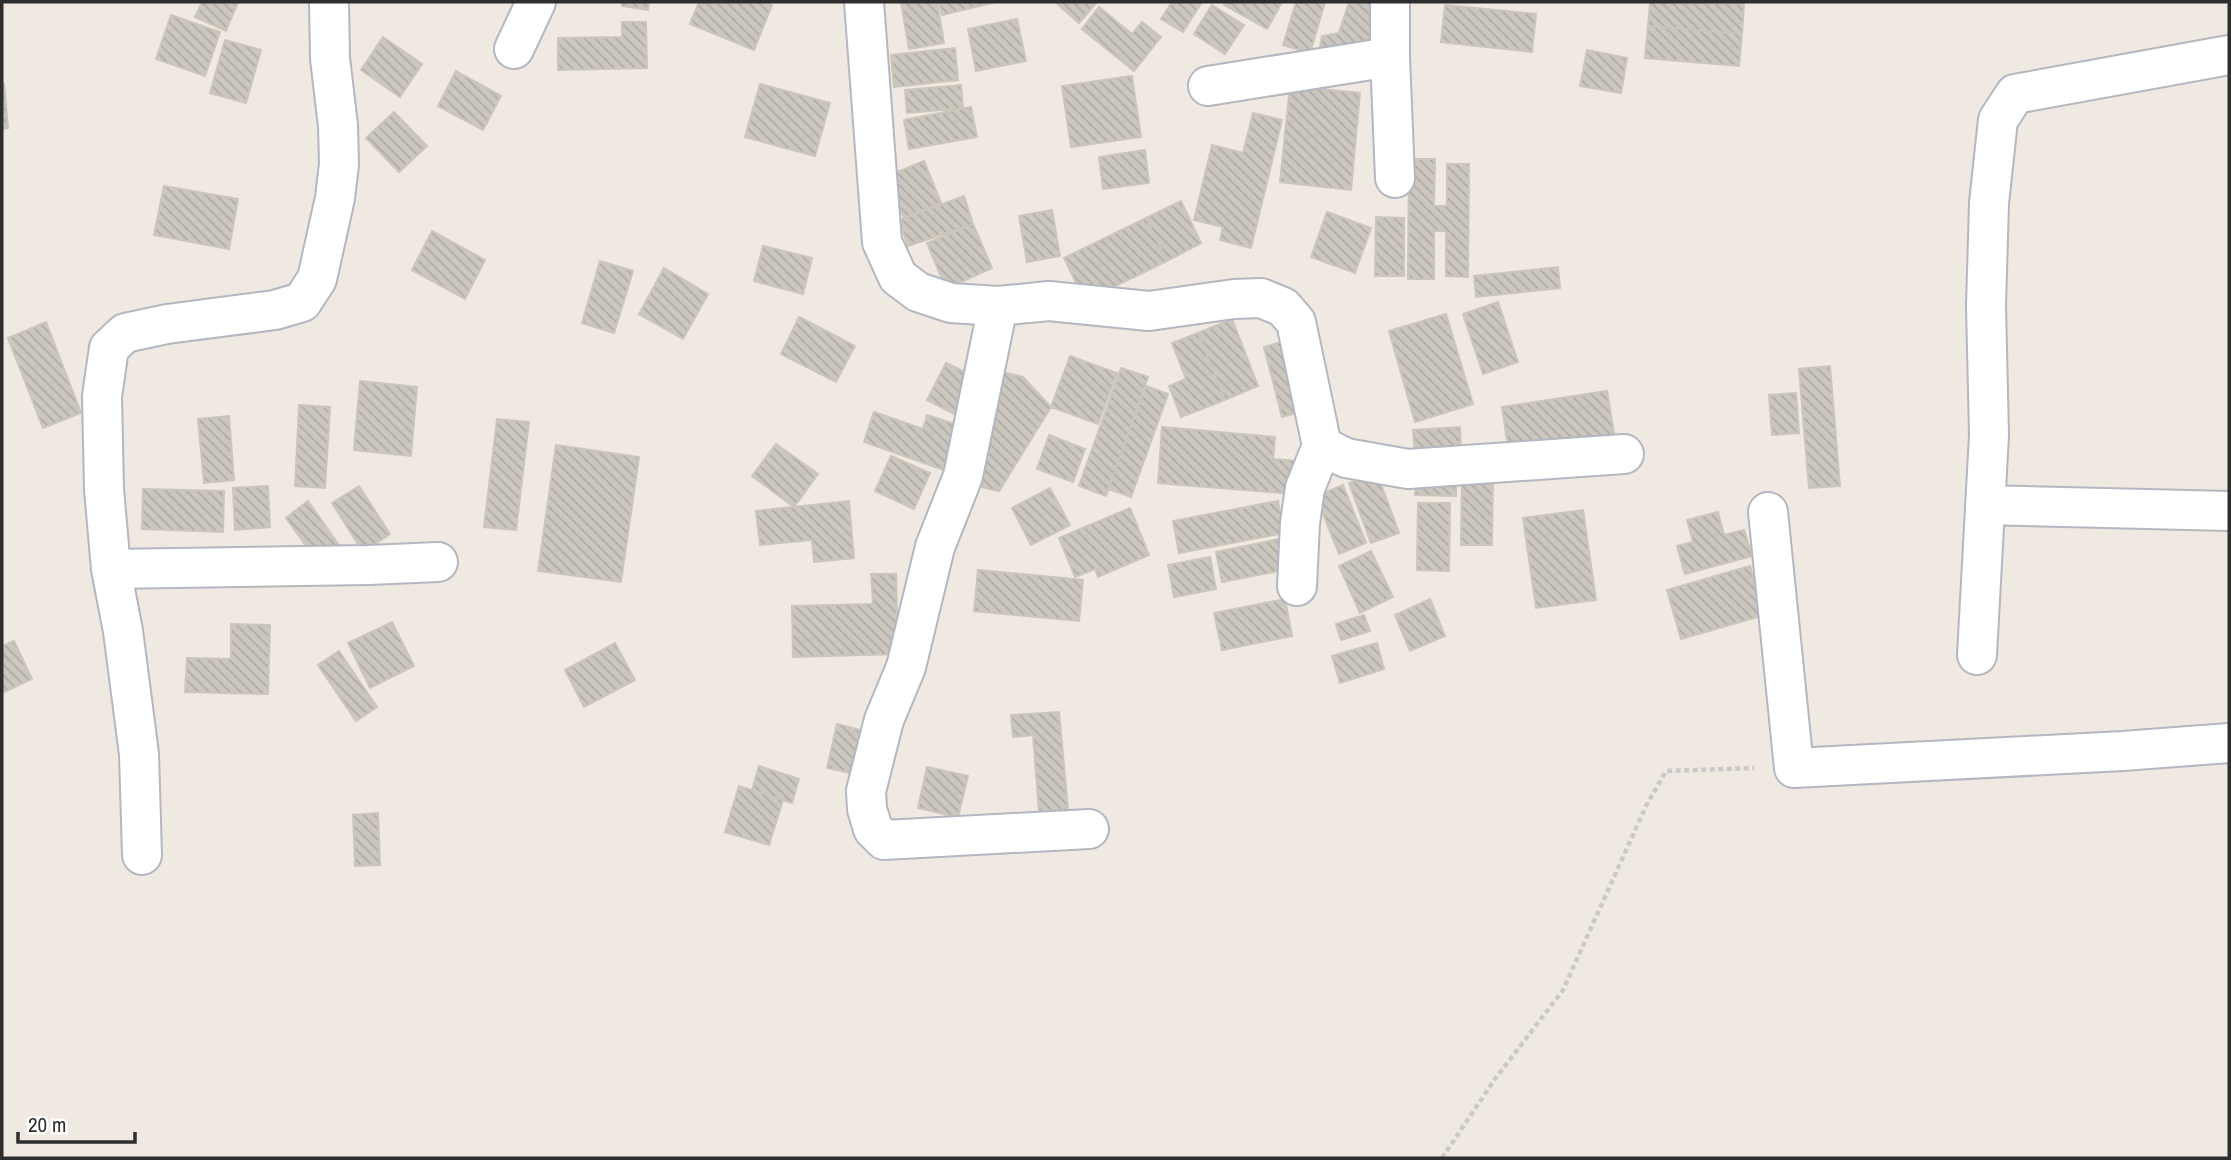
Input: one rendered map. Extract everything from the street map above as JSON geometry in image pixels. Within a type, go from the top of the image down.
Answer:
[{"type":"street","points":[[142,855],[139,754],[123,631],[111,569],[104,489],[102,396],[108,348],[125,333],[167,324],[275,310],[302,302],[317,279],[335,198],[339,164],[338,126],[330,58],[329,2]]},
{"type":"street","points":[[514,49],[536,2]]},
{"type":"street","points":[[864,2],[882,242],[898,277],[918,292],[951,303],[998,306],[1049,300],[1149,311],[1234,299],[1261,298],[1283,307],[1296,323],[1322,446],[1305,488],[1300,523],[1297,586]]},
{"type":"street","points":[[1390,2],[1395,178]]},
{"type":"street","points":[[1977,654],[1989,435],[1986,306],[1989,203],[1998,120],[2015,94],[2229,55]]},
{"type":"street","points":[[1208,86],[1390,57]]},
{"type":"street","points":[[998,306],[963,476],[934,547],[906,667],[884,720],[866,791],[867,809],[873,829],[884,840],[1089,829]]},
{"type":"street","points":[[1322,446],[1346,458],[1408,469],[1623,454]]},
{"type":"street","points":[[1985,505],[2229,511]]},
{"type":"street","points":[[1768,512],[1794,768],[2229,743]]},
{"type":"street","points":[[111,569],[438,562]]},
{"type":"path","points":[[1442,1158],[1495,1079],[1563,990],[1646,806],[1665,771],[1794,768]]},
{"type":"building","points":[[202,2],[238,2],[226,31],[195,17]]},
{"type":"building","points":[[622,2],[649,2],[648,10],[622,6]]},
{"type":"building","points":[[699,2],[765,2],[772,5],[754,50],[690,24]]},
{"type":"building","points":[[901,2],[937,2],[944,43],[909,49]]},
{"type":"building","points":[[939,2],[996,2],[942,15]]},
{"type":"building","points":[[1055,2],[1097,2],[1079,23]]},
{"type":"building","points":[[1172,2],[1202,2],[1183,32],[1161,19]]},
{"type":"building","points":[[1226,2],[1282,2],[1267,29],[1224,5]]},
{"type":"building","points":[[1296,2],[1325,2],[1310,53],[1283,45]]},
{"type":"building","points":[[1349,2],[1382,2],[1375,51],[1317,63],[1322,36],[1339,33]]},
{"type":"building","points":[[1650,2],[1744,4],[1742,34],[1648,26]]},
{"type":"building","points":[[1212,5],[1244,25],[1225,54],[1194,34]]},
{"type":"building","points":[[1445,5],[1536,14],[1532,52],[1441,42]]},
{"type":"building","points":[[1099,7],[1132,34],[1142,22],[1161,37],[1134,71],[1082,29]]},
{"type":"building","points":[[171,15],[220,32],[205,76],[156,59]]},
{"type":"building","points":[[1017,19],[1026,61],[976,71],[968,29]]},
{"type":"building","points":[[622,22],[646,22],[647,68],[558,70],[558,38],[622,37]]},
{"type":"building","points":[[1648,26],[1742,34],[1739,66],[1645,58]]},
{"type":"building","points":[[383,37],[422,64],[400,97],[361,70]]},
{"type":"building","points":[[225,40],[261,50],[246,103],[210,93]]},
{"type":"building","points":[[955,48],[958,80],[894,87],[891,55]]},
{"type":"building","points":[[1587,50],[1627,58],[1621,93],[1580,86]]},
{"type":"building","points":[[456,71],[501,96],[483,130],[438,106]]},
{"type":"building","points":[[1132,76],[1141,137],[1071,147],[1062,86]]},
{"type":"building","points":[[2,84],[8,128],[2,129]]},
{"type":"building","points":[[760,84],[830,103],[815,156],[745,137]]},
{"type":"building","points":[[961,85],[963,108],[907,113],[905,90]]},
{"type":"building","points":[[1290,86],[1360,93],[1351,190],[1280,182]]},
{"type":"building","points":[[971,107],[977,137],[909,149],[904,120]]},
{"type":"building","points":[[394,112],[427,146],[399,172],[366,138]]},
{"type":"building","points":[[1253,113],[1282,120],[1251,248],[1220,240],[1223,227],[1194,220],[1212,145],[1243,153]]},
{"type":"building","points":[[1145,150],[1149,183],[1103,189],[1099,157]]},
{"type":"building","points":[[1409,159],[1435,159],[1434,206],[1447,206],[1447,164],[1469,164],[1468,277],[1446,276],[1446,231],[1434,231],[1434,279],[1408,279]]},
{"type":"building","points":[[924,161],[941,203],[904,218],[887,176]]},
{"type":"building","points":[[164,186],[238,199],[229,249],[154,235]]},
{"type":"building","points":[[964,196],[973,224],[908,246],[899,220]]},
{"type":"building","points":[[1181,201],[1201,243],[1167,261],[1146,218]]},
{"type":"building","points":[[1052,210],[1060,256],[1027,262],[1019,216]]},
{"type":"building","points":[[1327,212],[1371,228],[1355,273],[1311,257]]},
{"type":"building","points":[[1376,217],[1404,218],[1404,276],[1375,276]]},
{"type":"building","points":[[1146,218],[1167,261],[1085,301],[1064,258]]},
{"type":"building","points":[[973,224],[992,268],[946,289],[927,243]]},
{"type":"building","points":[[432,231],[485,260],[465,299],[412,270]]},
{"type":"building","points":[[763,246],[812,258],[803,294],[754,281]]},
{"type":"building","points":[[600,261],[633,271],[614,333],[582,323]]},
{"type":"building","points":[[1558,267],[1560,288],[1476,297],[1474,276]]},
{"type":"building","points":[[664,268],[708,294],[683,339],[639,314]]},
{"type":"building","points":[[1498,302],[1518,362],[1483,374],[1463,314]]},
{"type":"building","points":[[1446,314],[1473,404],[1415,422],[1389,331]]},
{"type":"building","points":[[799,317],[855,346],[836,382],[781,354]]},
{"type":"building","points":[[1232,319],[1258,386],[1225,400],[1198,333]]},
{"type":"building","points":[[46,322],[81,413],[43,428],[8,338]]},
{"type":"building","points":[[1198,333],[1225,400],[1181,417],[1169,386],[1186,379],[1172,343]]},
{"type":"building","points":[[1289,340],[1307,410],[1282,417],[1264,347]]},
{"type":"building","points":[[1070,356],[1117,373],[1098,424],[1051,407]]},
{"type":"building","points":[[946,363],[975,377],[956,415],[927,400]]},
{"type":"building","points":[[1830,366],[1840,486],[1809,488],[1799,369]]},
{"type":"building","points":[[1121,368],[1148,377],[1106,496],[1079,486]]},
{"type":"building","points":[[993,370],[1023,377],[1051,407],[999,491],[968,484]]},
{"type":"building","points":[[360,381],[417,387],[411,456],[354,450]]},
{"type":"building","points":[[1146,386],[1168,394],[1131,497],[1108,489]]},
{"type":"building","points":[[1607,391],[1615,439],[1509,454],[1502,407]]},
{"type":"building","points":[[1796,393],[1799,433],[1772,435],[1769,395]]},
{"type":"building","points":[[299,405],[330,407],[325,488],[295,486]]},
{"type":"building","points":[[874,412],[923,429],[927,415],[970,429],[955,474],[864,442]]},
{"type":"building","points":[[229,416],[234,480],[204,483],[198,419]]},
{"type":"building","points":[[497,419],[529,422],[516,530],[484,527]]},
{"type":"building","points":[[1162,427],[1275,437],[1273,459],[1297,461],[1295,494],[1158,483]]},
{"type":"building","points":[[1460,427],[1461,452],[1415,455],[1413,430]]},
{"type":"building","points":[[1049,435],[1085,449],[1073,482],[1037,469]]},
{"type":"building","points":[[776,444],[818,474],[794,507],[752,476]]},
{"type":"building","points":[[556,445],[639,457],[621,582],[538,571]]},
{"type":"building","points":[[891,456],[930,473],[914,509],[875,491]]},
{"type":"building","points":[[1377,473],[1399,533],[1371,543],[1349,483]]},
{"type":"building","points":[[1416,473],[1456,473],[1456,496],[1415,495]]},
{"type":"building","points":[[1462,473],[1493,474],[1492,545],[1461,545]]},
{"type":"building","points":[[1343,485],[1366,543],[1339,554],[1316,496]]},
{"type":"building","points":[[268,486],[270,527],[235,530],[233,488]]},
{"type":"building","points":[[359,486],[390,534],[363,552],[332,503]]},
{"type":"building","points":[[1050,488],[1070,525],[1031,545],[1012,508]]},
{"type":"building","points":[[143,489],[224,491],[223,532],[142,529]]},
{"type":"building","points":[[308,501],[341,548],[319,564],[286,518]]},
{"type":"building","points":[[849,501],[854,558],[814,562],[812,540],[760,545],[756,511]]},
{"type":"building","points":[[1278,501],[1284,533],[1179,553],[1173,521]]},
{"type":"building","points":[[1418,503],[1450,503],[1449,571],[1417,570]]},
{"type":"building","points":[[1130,508],[1149,555],[1098,577],[1095,569],[1075,577],[1059,538]]},
{"type":"building","points":[[1583,510],[1596,600],[1536,608],[1523,518]]},
{"type":"building","points":[[1718,512],[1724,535],[1744,530],[1752,556],[1685,574],[1677,546],[1693,542],[1687,520]]},
{"type":"building","points":[[1284,538],[1289,569],[1222,582],[1216,552]]},
{"type":"building","points":[[1371,551],[1393,597],[1360,613],[1339,566]]},
{"type":"building","points":[[1210,557],[1216,589],[1174,597],[1168,565]]},
{"type":"building","points":[[1750,566],[1764,615],[1681,639],[1667,590]]},
{"type":"building","points":[[978,570],[1083,580],[1079,621],[974,611]]},
{"type":"building","points":[[871,574],[896,574],[898,654],[793,657],[792,606],[873,604]]},
{"type":"building","points":[[1285,599],[1292,636],[1222,650],[1214,613]]},
{"type":"building","points":[[1430,599],[1445,636],[1410,651],[1395,615]]},
{"type":"building","points":[[1364,615],[1370,631],[1341,640],[1336,624]]},
{"type":"building","points":[[392,622],[414,666],[370,688],[348,643]]},
{"type":"building","points":[[231,624],[270,625],[268,694],[185,692],[187,658],[231,659]]},
{"type":"building","points":[[14,641],[32,679],[2,693],[2,646]]},
{"type":"building","points":[[615,643],[635,680],[584,707],[565,670]]},
{"type":"building","points":[[1377,643],[1384,669],[1340,683],[1332,656]]},
{"type":"building","points":[[339,651],[377,707],[356,721],[318,665]]},
{"type":"building","points":[[1059,712],[1068,809],[1039,812],[1033,735],[1013,737],[1011,715]]},
{"type":"building","points":[[837,724],[860,730],[850,773],[827,768]]},
{"type":"building","points":[[759,766],[799,779],[792,803],[752,790]]},
{"type":"building","points":[[927,767],[968,776],[958,817],[918,808]]},
{"type":"building","points":[[739,786],[783,800],[769,845],[725,832]]},
{"type":"building","points":[[378,813],[380,865],[355,866],[353,815]]}]
